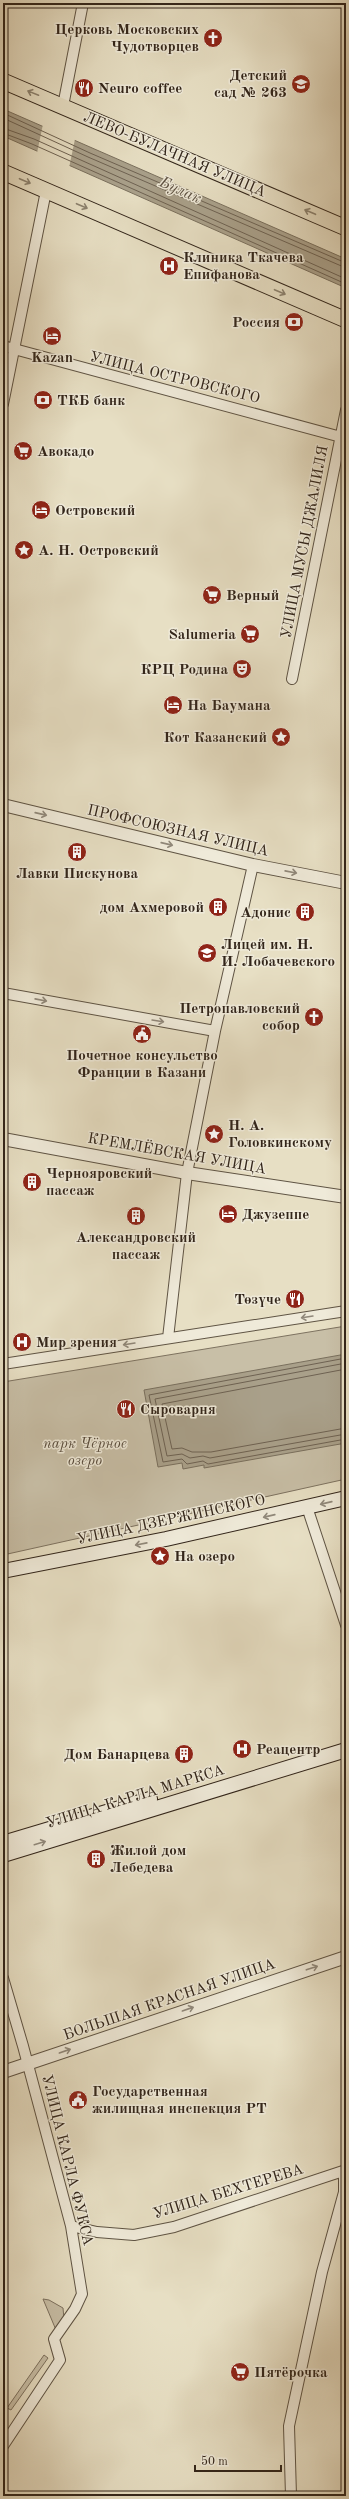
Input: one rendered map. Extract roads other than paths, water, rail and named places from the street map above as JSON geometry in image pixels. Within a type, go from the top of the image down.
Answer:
[{"type":"main road","name":"ЛЕВО-БУЛАЧНАЯ УЛИЦА","points":[[3,81],[346,228]]},
{"type":"main road","points":[[3,172],[346,320]]},
{"type":"main road","name":"УЛИЦА ДЗЕРЖИНСКОГО","points":[[3,1571],[346,1498]]},
{"type":"main road","name":"УЛИЦА КАРЛА МАРКСА","points":[[3,1843],[346,1741]]},
{"type":"main road","name":"УЛИЦА КАРЛА МАРКСА","points":[[3,1855],[346,1750]]},
{"type":"street","points":[[64,106],[83,3]]},
{"type":"street","points":[[3,404],[46,191]]},
{"type":"street","name":"УЛИЦА ОСТРОВСКОГО","points":[[3,346],[341,437]]},
{"type":"street","name":"УЛИЦА МУСЫ ДЖАЛИЛЯ","points":[[292,679],[346,410]]},
{"type":"street","name":"ПРОФСОЮЗНАЯ УЛИЦА","points":[[3,806],[253,865],[346,883]]},
{"type":"street","points":[[168,1338],[187,1173],[215,1031],[253,865]]},
{"type":"street","points":[[3,993],[215,1031]]},
{"type":"street","name":"КРЕМЛЁВСКАЯ УЛИЦА","points":[[3,1139],[187,1173],[346,1197]]},
{"type":"street","points":[[3,1364],[346,1311]]},
{"type":"street","points":[[307,1507],[346,1625]]},
{"type":"street","name":"БОЛЬШАЯ КРАСНАЯ УЛИЦА","points":[[3,2072],[346,1957]]},
{"type":"street","name":"УЛИЦА КАРЛА ФУКСА","points":[[3,1978],[28,2063],[71,2226],[82,2294],[75,2309],[54,2339],[60,2360],[3,2446]]},
{"type":"street","points":[[291,2496],[289,2426],[322,2272],[344,2192],[345,2170]]},
{"type":"street","name":"УЛИЦА БЕХТЕРЕВА","points":[[71,2226],[97,2232],[134,2234],[174,2227],[345,2170]]},
{"type":"water","name":"Булак","points":[[3,109],[346,259],[346,288],[3,136]]},
{"type":"water","points":[[346,1354],[346,1443],[204,1468],[204,1465],[183,1469],[182,1463],[158,1467],[144,1390]]},
{"type":"place","name":"Церковь Московских Чудотворцев","points":[[213,38]]},
{"type":"place","name":"Детский сад № 263","points":[[301,84]]},
{"type":"place","name":"Neuro coffee","points":[[84,88]]},
{"type":"place","name":"Клиника Ткачева Епифанова","points":[[169,266]]},
{"type":"place","name":"Россия","points":[[294,322]]},
{"type":"place","name":"Kazan","points":[[52,336]]},
{"type":"place","name":"ТКБ банк","points":[[43,400]]},
{"type":"place","name":"Авокадо","points":[[23,451]]},
{"type":"place","name":"Островский","points":[[41,510]]},
{"type":"place","name":"А. Н. Островский","points":[[24,550]]},
{"type":"place","name":"Верный","points":[[212,595]]},
{"type":"place","name":"Salumeria","points":[[250,634]]},
{"type":"place","name":"КРЦ Родина","points":[[242,669]]},
{"type":"place","name":"На Баумана","points":[[173,705]]},
{"type":"place","name":"Кот Казанский","points":[[281,737]]},
{"type":"place","name":"Лавки Пискунова","points":[[77,852]]},
{"type":"place","name":"дом Ахмеровой","points":[[218,907]]},
{"type":"place","name":"Адонис","points":[[305,912]]},
{"type":"place","name":"Лицей им. Н. И. Лобачевского","points":[[207,953]]},
{"type":"place","name":"Петропавловский собор","points":[[314,1017]]},
{"type":"place","name":"Почетное консульство Франции в Казани","points":[[142,1034]]},
{"type":"place","name":"Н. А. Головкинскому","points":[[214,1134]]},
{"type":"place","name":"Чернояровский пассаж","points":[[32,1182]]},
{"type":"place","name":"Джузеппе","points":[[228,1214]]},
{"type":"place","name":"Александровский пассаж","points":[[136,1216]]},
{"type":"place","name":"Төзүче","points":[[295,1299]]},
{"type":"place","name":"Мир зрения","points":[[22,1342]]},
{"type":"place","name":"Сыроварня","points":[[126,1409]]},
{"type":"place","name":"На озеро","points":[[160,1556]]},
{"type":"place","name":"Реацентр","points":[[242,1749]]},
{"type":"place","name":"Дом Банарцева","points":[[184,1754]]},
{"type":"place","name":"Жилой дом Лебедева","points":[[96,1859]]},
{"type":"place","name":"Государственная жилищная инспекция РТ","points":[[78,2100]]},
{"type":"place","name":"Пятёрочка","points":[[240,2372]]},
{"type":"park label","name":"парк Чёрное озеро","points":[[85,1452]]}]
